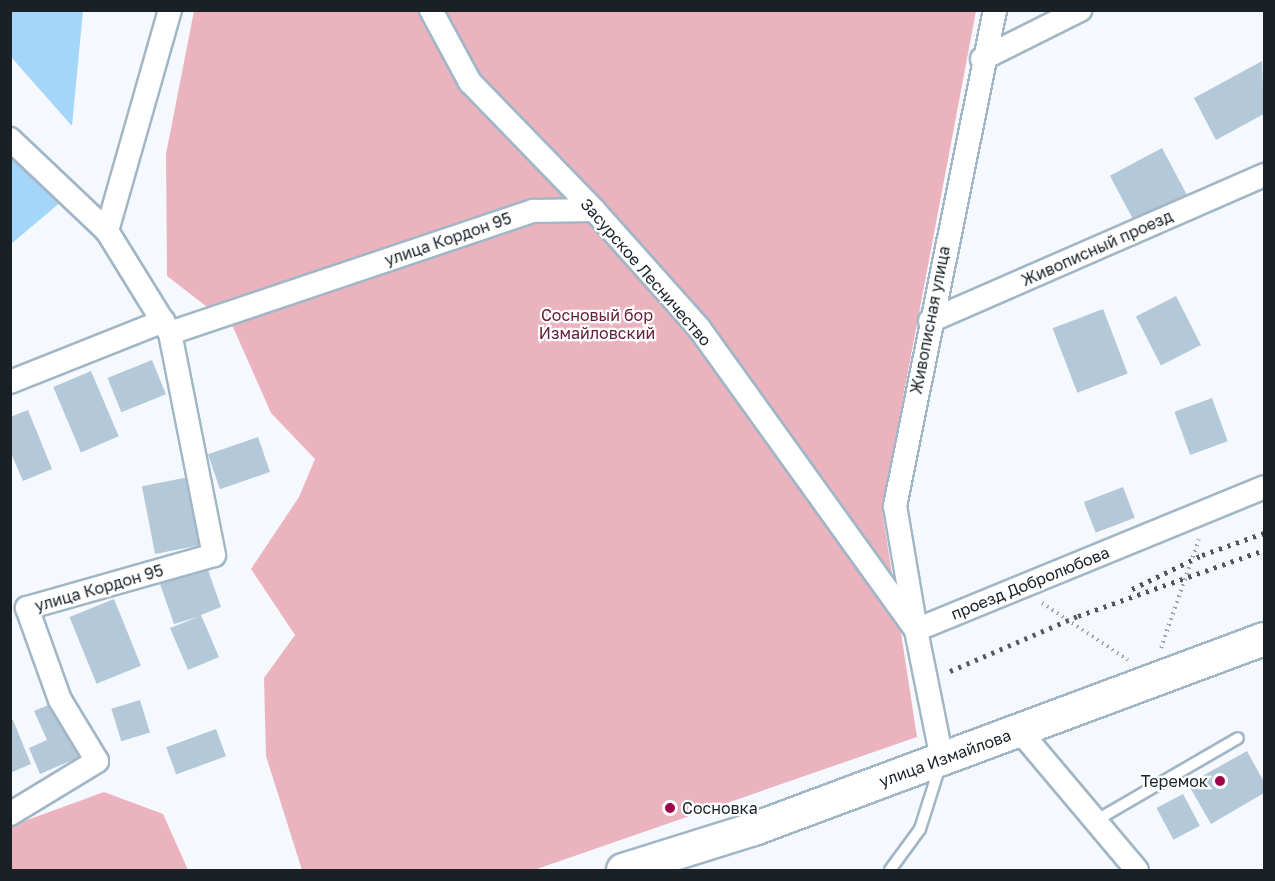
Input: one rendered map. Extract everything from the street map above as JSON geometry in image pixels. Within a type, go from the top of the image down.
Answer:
[{"type":"main road","name":"улица Измайлова","points":[[623,870],[754,829],[1264,639]]},
{"type":"street","points":[[107,231],[170,10]]},
{"type":"street","name":"Засурское Лесничество","points":[[431,10],[470,82],[594,210],[699,328],[916,630]]},
{"type":"street","name":"Живописная улица","points":[[916,630],[895,506],[982,60],[995,10]]},
{"type":"street","points":[[982,60],[1080,10]]},
{"type":"street","name":"улица Кордон 95","points":[[10,139],[107,231],[166,327],[214,555],[27,608],[60,700],[97,761],[10,814]]},
{"type":"street","name":"Живописный проезд","points":[[930,321],[1264,175]]},
{"type":"street","name":"улица Кордон 95","points":[[10,382],[166,327],[533,211],[594,210]]},
{"type":"street","name":"проезд Добролюбова","points":[[916,630],[1264,487]]},
{"type":"street","points":[[916,630],[942,759]]},
{"type":"street","points":[[1019,730],[1137,870]]},
{"type":"lane","points":[[1095,821],[1238,738]]},
{"type":"lane","points":[[890,870],[920,829],[942,759]]},
{"type":"path","points":[[1154,658],[1166,641],[1208,510]]},
{"type":"path","points":[[1019,588],[1134,663]]},
{"type":"green space","name":"Сосновый бор Измайловский","points":[[194,11],[976,11],[882,509],[917,737],[534,870],[302,870],[266,756],[264,678],[295,635],[251,569],[299,497],[315,459],[271,413],[233,327],[167,276],[166,154]]},
{"type":"green space","points":[[104,792],[163,814],[188,870],[11,870],[11,826]]},
{"type":"water","points":[[10,11],[83,11],[72,126],[11,57]]},
{"type":"water","points":[[11,139],[68,196],[11,244]]},
{"type":"building","points":[[1262,61],[1264,114],[1216,140],[1194,98]]},
{"type":"building","points":[[1162,148],[1187,196],[1135,223],[1110,176]]},
{"type":"building","points":[[1176,296],[1201,345],[1161,365],[1136,316]]},
{"type":"building","points":[[1103,309],[1128,373],[1077,393],[1053,328]]},
{"type":"building","points":[[152,360],[166,394],[121,412],[107,378]]},
{"type":"building","points":[[91,371],[119,436],[81,452],[53,387]]},
{"type":"building","points":[[1212,398],[1228,441],[1190,455],[1174,412]]},
{"type":"building","points":[[28,410],[52,469],[23,481],[10,451],[10,417]]},
{"type":"building","points":[[258,437],[270,472],[220,489],[208,454]]},
{"type":"building","points":[[189,477],[202,545],[155,554],[142,486]]},
{"type":"building","points":[[1123,487],[1135,518],[1096,533],[1084,502]]},
{"type":"building","points":[[207,567],[221,607],[201,615],[219,657],[188,670],[170,628],[198,617],[174,624],[160,584]]},
{"type":"building","points":[[114,599],[141,666],[96,684],[69,617]]},
{"type":"building","points":[[60,700],[84,755],[40,774],[29,748],[47,740],[34,711]]},
{"type":"building","points":[[140,700],[150,733],[121,741],[111,709]]},
{"type":"building","points":[[13,720],[31,764],[10,773],[10,721]]},
{"type":"building","points":[[216,729],[226,756],[176,774],[166,747]]},
{"type":"building","points":[[1247,751],[1264,782],[1264,793],[1211,824],[1188,784]]},
{"type":"building","points":[[1183,794],[1200,826],[1173,840],[1157,808]]},
{"type":"railway","points":[[1132,589],[1202,555],[1264,533]]},
{"type":"railway","points":[[950,671],[1078,616],[1264,550]]},
{"type":"place","name":"Теремок","points":[[1220,781]]},
{"type":"place","name":"Сосновка","points":[[670,808]]}]
